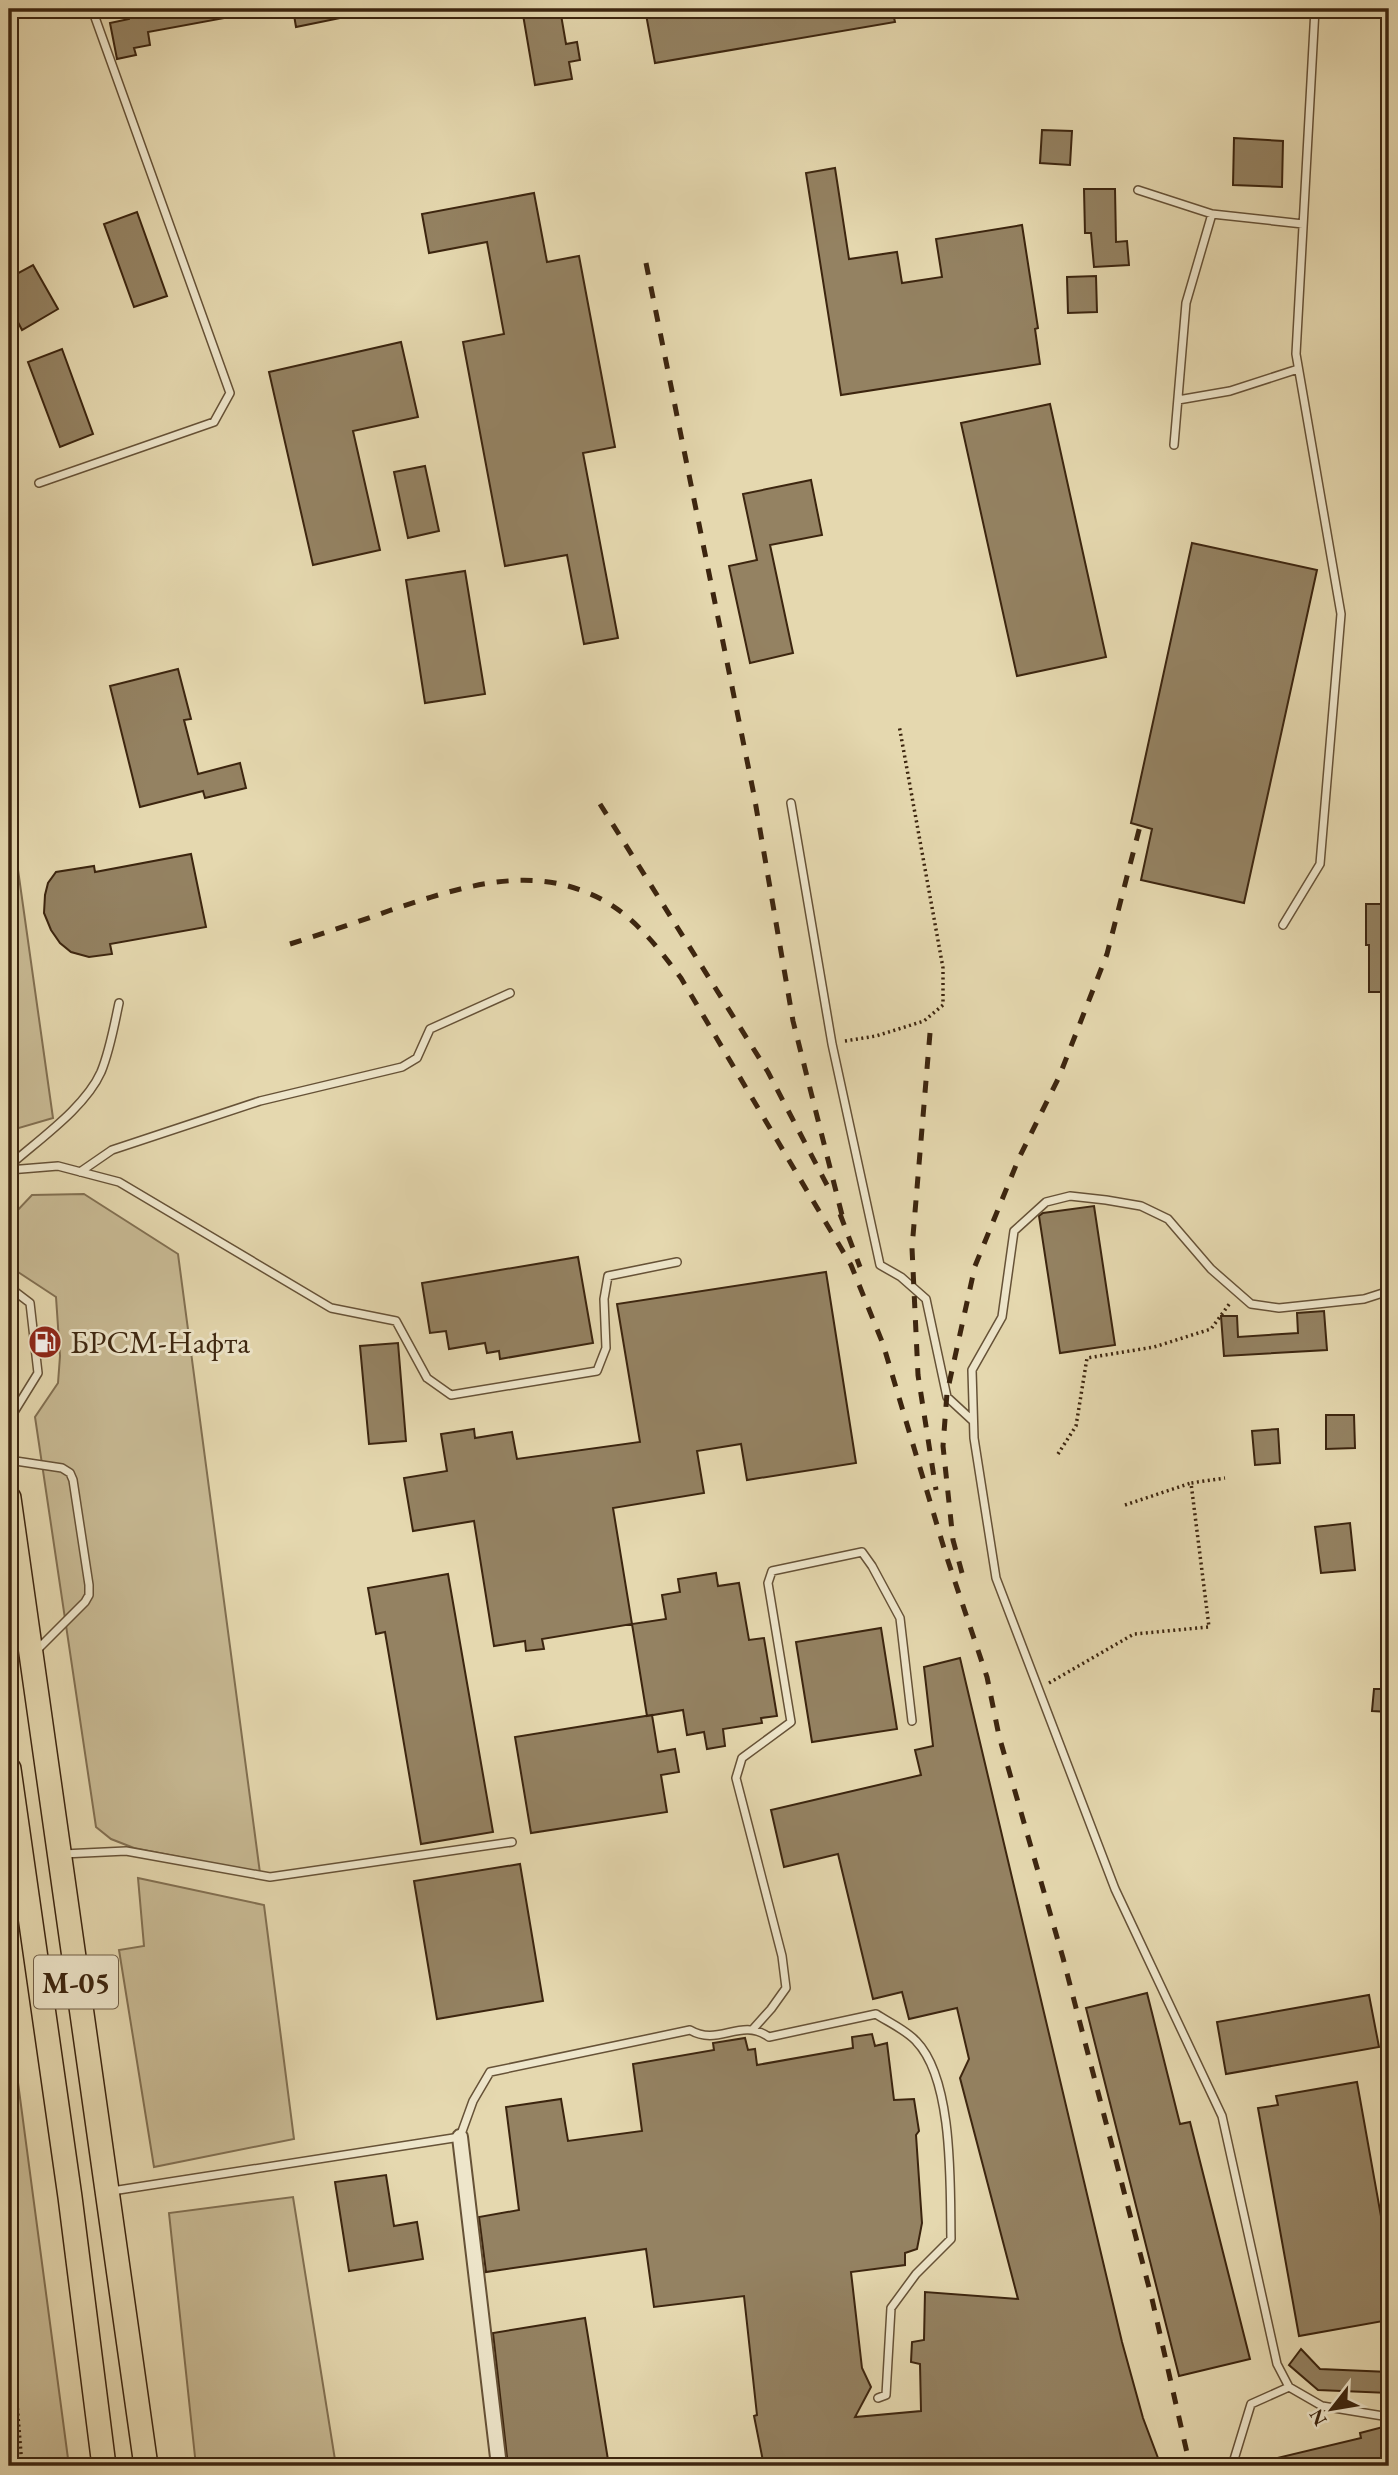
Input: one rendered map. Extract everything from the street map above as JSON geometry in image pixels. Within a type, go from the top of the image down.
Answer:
[{"type":"main road","name":"М-05","points":[[9,1498],[106,2192],[147,2464]]},
{"type":"main road","name":"М-05","points":[[9,1769],[70,2197],[104,2466]]},
{"type":"street","points":[[460,2137],[499,2466]]},
{"type":"lane","points":[[39,483],[214,422],[230,393],[92,9]]},
{"type":"lane","points":[[1283,925],[1320,864],[1341,614],[1296,354],[1315,9]]},
{"type":"lane","points":[[1138,190],[1212,214],[1303,224]]},
{"type":"lane","points":[[1174,445],[1186,303],[1212,214]]},
{"type":"lane","points":[[1178,400],[1230,391],[1298,369]]},
{"type":"lane","points":[[791,803],[832,1044],[880,1265],[901,1277],[926,1299],[947,1398],[973,1421]]},
{"type":"lane","points":[[80,1172],[112,1150],[248,1105],[402,1067],[416,1058],[430,1029],[510,993]]},
{"type":"lane","points":[[9,1168],[66,1116],[100,1074],[119,1003]]},
{"type":"lane","points":[[9,1168],[58,1166],[119,1182],[331,1308],[396,1321],[427,1378],[451,1395],[597,1371],[606,1348],[604,1299],[608,1276],[677,1262]]},
{"type":"lane","points":[[1389,1292],[1364,1299],[1279,1308],[1251,1304],[1211,1269],[1168,1219],[1141,1206],[1070,1196],[1046,1202],[1014,1231],[1002,1317],[972,1370],[974,1438],[996,1578],[1115,1889],[1222,2116],[1278,2364],[1289,2387],[1322,2406],[1389,2417]]},
{"type":"lane","points":[[9,1287],[30,1303],[38,1373],[9,1420]]},
{"type":"lane","points":[[9,1461],[62,1468],[70,1473],[74,1480],[89,1585],[89,1595],[85,1602],[31,1657]]},
{"type":"lane","points":[[753,2029],[786,1988],[782,1956],[736,1778],[742,1758],[791,1723],[768,1583],[772,1571],[862,1552],[900,1618],[912,1721]]},
{"type":"lane","points":[[59,1854],[126,1851],[271,1877],[512,1842]]},
{"type":"lane","points":[[106,2192],[460,2137],[473,2101],[490,2072],[690,2030],[702,2037],[753,2029],[769,2037],[876,2014],[916,2040],[932,2063],[949,2135],[951,2239],[916,2274],[891,2308],[886,2395],[878,2398]]},
{"type":"lane","points":[[1231,2466],[1251,2404],[1289,2387]]},
{"type":"path","points":[[832,1044],[876,1036],[924,1021],[943,1005],[943,968],[899,725]]},
{"type":"path","points":[[1058,1454],[1076,1426],[1087,1358],[1154,1347],[1211,1329],[1223,1310],[1240,1294]]},
{"type":"path","points":[[1125,1505],[1191,1483],[1225,1478]]},
{"type":"path","points":[[1038,1689],[1135,1634],[1209,1628],[1191,1483]]},
{"type":"path","points":[[9,2304],[22,2466]]},
{"type":"shaded area","points":[[9,806],[53,1118],[19,1128],[9,1120]]},
{"type":"shaded area","points":[[84,1194],[178,1254],[260,1873],[134,1848],[111,1839],[96,1827],[35,1417],[58,1383],[60,1356],[56,1297],[18,1272],[13,1215],[32,1195]]},
{"type":"shaded area","points":[[138,1878],[264,1905],[294,2139],[154,2167],[119,1950],[144,1946]]},
{"type":"shaded area","points":[[9,2015],[69,2466],[9,2466]]},
{"type":"shaded area","points":[[293,2197],[336,2466],[196,2466],[169,2213]]},
{"type":"building","points":[[128,9],[230,9],[230,17],[148,32],[150,45],[134,48],[136,55],[117,59],[110,23],[129,19]]},
{"type":"building","points":[[293,9],[349,9],[350,16],[296,27]]},
{"type":"building","points":[[522,9],[560,9],[566,44],[577,42],[580,60],[569,62],[572,79],[535,85]]},
{"type":"building","points":[[645,9],[892,9],[895,22],[655,63]]},
{"type":"building","points":[[1042,130],[1072,131],[1070,165],[1040,163]]},
{"type":"building","points":[[1234,138],[1283,141],[1282,187],[1233,185]]},
{"type":"building","points":[[835,168],[849,259],[897,252],[902,283],[942,277],[936,239],[1022,225],[1038,328],[1035,329],[1040,364],[841,395],[806,173]]},
{"type":"building","points":[[1084,189],[1115,189],[1116,242],[1127,241],[1129,265],[1094,267],[1091,233],[1085,233]]},
{"type":"building","points":[[534,193],[547,262],[579,256],[615,447],[583,453],[618,638],[584,644],[567,555],[505,566],[463,342],[504,334],[487,242],[429,253],[422,214]]},
{"type":"building","points":[[137,212],[167,296],[134,307],[104,224]]},
{"type":"building","points":[[33,265],[58,309],[22,330],[9,305],[9,278]]},
{"type":"building","points":[[1096,276],[1097,312],[1068,313],[1067,277]]},
{"type":"building","points":[[401,342],[418,417],[353,431],[380,550],[313,565],[269,372]]},
{"type":"building","points":[[62,349],[93,434],[60,447],[28,362]]},
{"type":"building","points":[[1050,404],[1106,657],[1017,676],[961,423]]},
{"type":"building","points":[[425,466],[439,531],[408,538],[394,472]]},
{"type":"building","points":[[811,480],[822,535],[770,545],[793,653],[750,663],[729,566],[757,560],[743,494]]},
{"type":"building","points":[[1192,543],[1317,570],[1244,903],[1141,880],[1152,829],[1131,823]]},
{"type":"building","points":[[465,571],[485,694],[425,703],[406,580]]},
{"type":"building","points":[[178,669],[191,719],[184,720],[198,774],[240,763],[246,788],[205,798],[203,791],[140,807],[110,686]]},
{"type":"building","points":[[191,854],[206,927],[110,944],[112,954],[89,957],[71,952],[51,930],[44,913],[45,895],[48,883],[56,872],[94,866],[95,872]]},
{"type":"building","points":[[1366,904],[1389,904],[1389,992],[1369,992]]},
{"type":"building","points":[[1094,1206],[1115,1345],[1060,1353],[1039,1216],[1043,1213]]},
{"type":"building","points":[[578,1257],[593,1343],[500,1359],[499,1351],[487,1353],[485,1343],[449,1349],[446,1331],[430,1333],[422,1283]]},
{"type":"building","points":[[826,1272],[856,1463],[747,1480],[741,1444],[697,1451],[704,1493],[613,1508],[632,1624],[542,1639],[544,1649],[526,1651],[525,1641],[494,1646],[474,1521],[413,1531],[404,1478],[447,1471],[441,1434],[474,1429],[475,1438],[512,1432],[517,1459],[640,1442],[617,1304]]},
{"type":"building","points":[[1324,1311],[1327,1350],[1224,1356],[1221,1316],[1237,1316],[1238,1337],[1298,1333],[1297,1313]]},
{"type":"building","points":[[398,1343],[406,1441],[369,1444],[360,1346]]},
{"type":"building","points":[[1326,1415],[1354,1415],[1355,1448],[1326,1449]]},
{"type":"building","points":[[1278,1429],[1280,1463],[1255,1465],[1252,1431]]},
{"type":"building","points":[[1350,1523],[1355,1570],[1321,1573],[1315,1527]]},
{"type":"building","points":[[716,1573],[718,1586],[739,1583],[749,1640],[764,1638],[777,1716],[761,1718],[762,1723],[723,1729],[725,1746],[707,1749],[704,1732],[687,1735],[683,1710],[647,1716],[632,1624],[666,1619],[662,1595],[680,1592],[678,1579]]},
{"type":"building","points":[[448,1574],[493,1832],[421,1844],[385,1632],[376,1634],[368,1588]]},
{"type":"building","points":[[881,1628],[897,1729],[812,1742],[796,1642]]},
{"type":"building","points":[[960,1658],[1122,2342],[1143,2418],[1161,2466],[870,2466],[869,2459],[839,2463],[839,2466],[764,2466],[754,2416],[757,2415],[744,2296],[654,2307],[646,2249],[486,2272],[479,2217],[519,2210],[506,2107],[561,2099],[568,2141],[642,2131],[633,2064],[714,2050],[713,2043],[745,2038],[748,2050],[755,2049],[757,2065],[853,2048],[852,2037],[872,2034],[875,2046],[887,2043],[894,2100],[914,2099],[919,2131],[916,2135],[922,2223],[917,2249],[905,2253],[905,2265],[851,2272],[862,2368],[871,2387],[855,2417],[921,2411],[920,2364],[911,2362],[912,2342],[924,2340],[925,2292],[1018,2299],[960,2078],[969,2059],[957,2008],[909,2019],[902,1992],[873,1999],[838,1854],[784,1867],[771,1810],[921,1775],[915,1750],[933,1746],[924,1667]]},
{"type":"building","points":[[1374,1689],[1389,1689],[1389,1712],[1372,1711]]},
{"type":"building","points":[[652,1715],[658,1752],[675,1749],[679,1772],[661,1775],[667,1812],[531,1833],[515,1737]]},
{"type":"building","points":[[520,1864],[543,2001],[437,2019],[414,1881]]},
{"type":"building","points":[[1147,1993],[1180,2124],[1190,2122],[1250,2359],[1179,2376],[1086,2008]]},
{"type":"building","points":[[1369,1995],[1379,2047],[1226,2074],[1217,2022]]},
{"type":"building","points":[[1357,2082],[1389,2261],[1389,2320],[1299,2336],[1258,2108],[1278,2105],[1276,2096]]},
{"type":"building","points":[[386,2175],[394,2226],[417,2222],[423,2259],[349,2271],[335,2182]]},
{"type":"building","points":[[585,2318],[609,2466],[508,2466],[493,2333]]},
{"type":"building","points":[[1301,2349],[1320,2369],[1389,2372],[1389,2393],[1318,2390],[1289,2365]]},
{"type":"building","points":[[1383,2427],[1384,2432],[1389,2431],[1389,2466],[1269,2466],[1269,2460],[1361,2438],[1360,2433]]},
{"type":"railway","points":[[646,263],[754,795],[793,1021],[844,1223]]},
{"type":"railway","points":[[600,804],[768,1072],[827,1185]]},
{"type":"railway","points":[[962,1573],[953,1540],[943,1446],[947,1393],[975,1266],[1019,1158],[1059,1077],[1107,954],[1140,826]]},
{"type":"railway","points":[[290,944],[391,910],[489,883],[539,881],[563,885],[603,900],[629,918],[681,978],[851,1265],[883,1344],[946,1555],[987,1677],[999,1736],[1063,1958],[1152,2299],[1190,2466]]},
{"type":"railway","points":[[930,1033],[912,1248],[918,1375],[936,1490]]},
{"type":"railway","points":[[840,1214],[860,1267]]},
{"type":"place","name":"БРСМ-Нафта","points":[[45,1342]]}]
